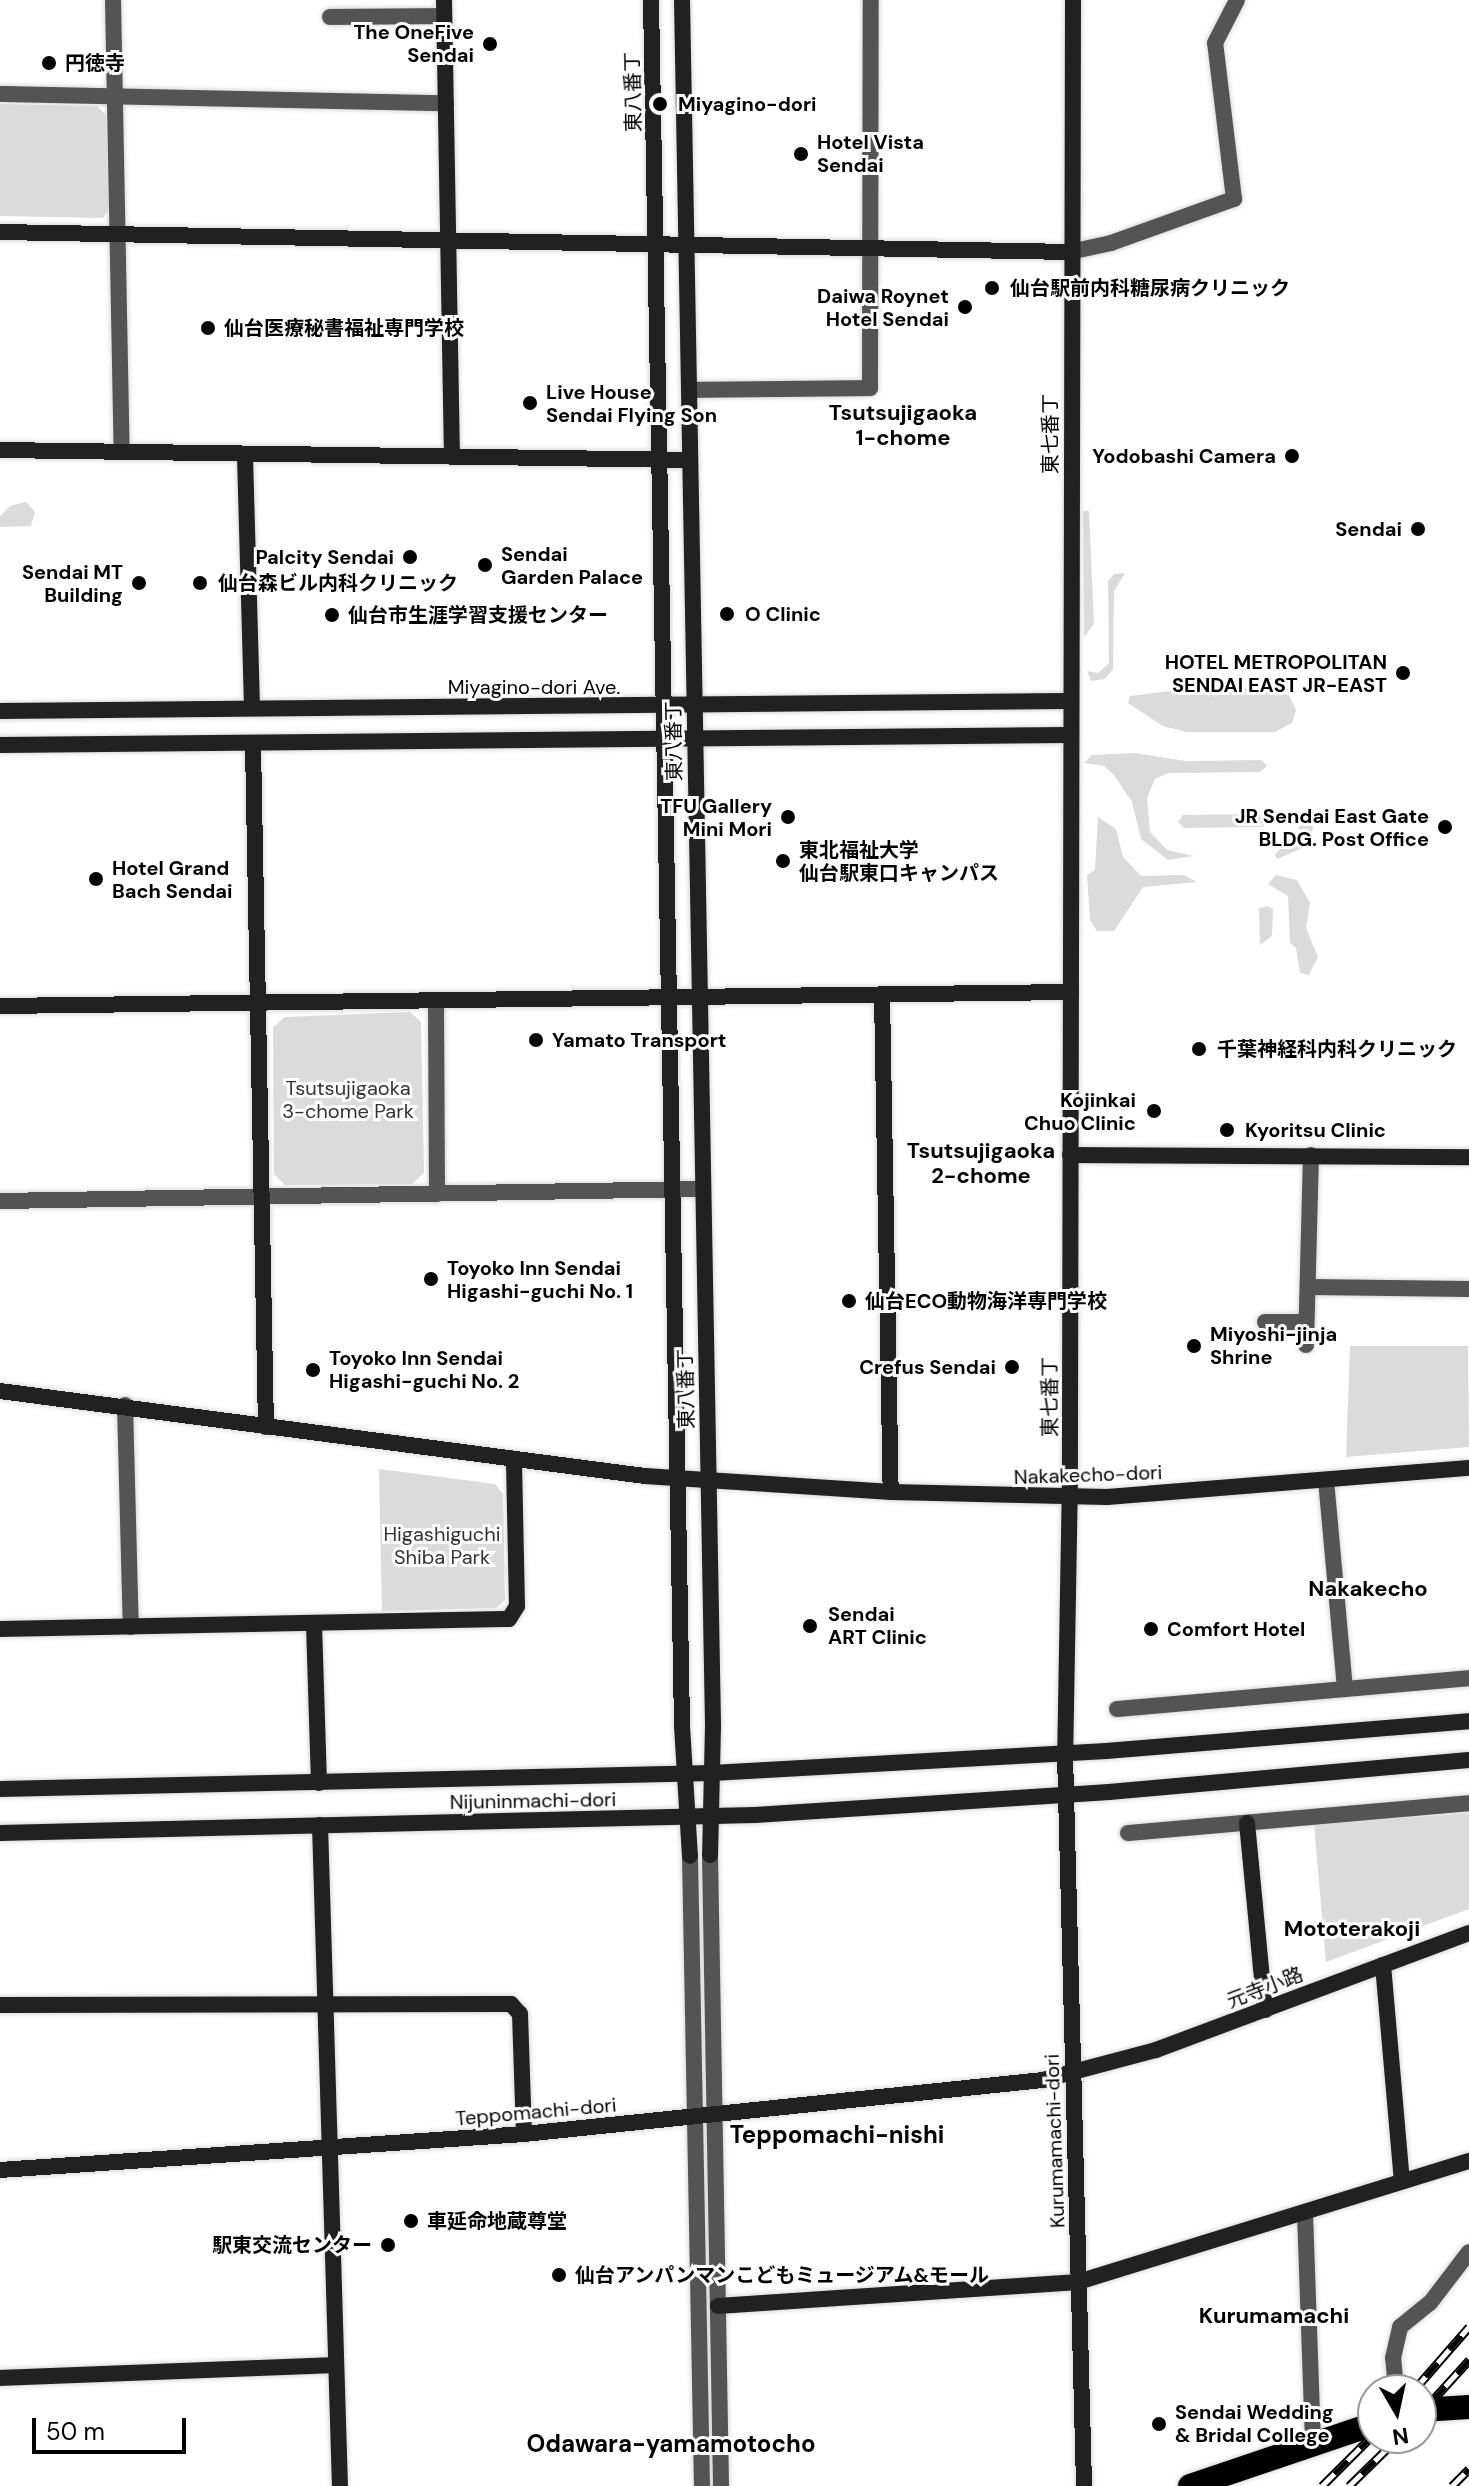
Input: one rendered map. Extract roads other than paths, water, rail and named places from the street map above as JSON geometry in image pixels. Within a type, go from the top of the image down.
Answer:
[{"type":"highway","points":[[1437,2409],[1469,2407]]},
{"type":"highway","points":[[1190,2486],[1357,2429]]},
{"type":"street","points":[[113,0],[122,452]]},
{"type":"street","name":"東八番丁","points":[[651,0],[668,997],[695,2118]]},
{"type":"street","name":"東八番丁","points":[[682,0],[709,1481],[710,1855],[716,2115]]},
{"type":"street","points":[[689,390],[870,388],[871,0]]},
{"type":"street","name":"東七番丁","points":[[1066,1795],[1070,1498],[1068,701],[1073,0]]},
{"type":"street","points":[[0,232],[1070,252],[1111,243],[1234,199],[1215,43],[1237,0]]},
{"type":"street","points":[[330,17],[444,8],[452,457]]},
{"type":"street","points":[[0,94],[446,103]]},
{"type":"street","points":[[0,450],[245,456],[690,460]]},
{"type":"street","points":[[245,456],[252,708]]},
{"type":"street","name":"Miyagino-dori Ave.","points":[[0,711],[693,707],[1068,701]]},
{"type":"street","points":[[0,745],[1068,735]]},
{"type":"street","points":[[253,745],[266,1427]]},
{"type":"street","points":[[0,1006],[1071,992]]},
{"type":"street","points":[[882,994],[891,1492]]},
{"type":"street","points":[[436,1000],[437,1194]]},
{"type":"street","points":[[1070,1155],[1469,1157]]},
{"type":"street","points":[[1306,1345],[1310,1287],[1311,1155]]},
{"type":"street","points":[[0,1201],[702,1189]]},
{"type":"street","points":[[1310,1287],[1469,1289]]},
{"type":"street","points":[[1265,1322],[1306,1322]]},
{"type":"street","name":"Nakakecho-dori","points":[[0,1391],[125,1405],[514,1461],[679,1479],[891,1492],[1070,1498],[1469,1468]]},
{"type":"street","points":[[125,1405],[131,1627]]},
{"type":"street","points":[[0,1629],[509,1619],[517,1606],[514,1461]]},
{"type":"street","points":[[1326,1480],[1345,1689]]},
{"type":"street","points":[[314,1624],[319,1783]]},
{"type":"street","points":[[1117,1709],[1469,1678]]},
{"type":"street","name":"Nijuninmachi-dori","points":[[0,1789],[712,1773],[1065,1754],[1469,1721]]},
{"type":"street","name":"Nijuninmachi-dori","points":[[0,1833],[688,1818],[1066,1795],[1469,1760]]},
{"type":"street","name":"Kurumamachi-dori","points":[[1066,1795],[1084,2486]]},
{"type":"street","points":[[1128,1833],[1469,1803]]},
{"type":"street","points":[[1247,1823],[1265,2010]]},
{"type":"street","points":[[320,1825],[340,2486]]},
{"type":"street","name":"元寺小路","points":[[1072,2074],[1265,2010],[1469,1933]]},
{"type":"street","points":[[1383,1965],[1402,2181]]},
{"type":"street","points":[[0,2005],[511,2004],[520,2014],[524,2134]]},
{"type":"street","name":"Teppomachi-dori","points":[[0,2170],[524,2134],[695,2118],[1072,2074]]},
{"type":"street","points":[[716,2115],[721,2486]]},
{"type":"street","points":[[695,2118],[702,2486]]},
{"type":"street","points":[[718,2306],[1078,2282],[1469,2161]]},
{"type":"street","points":[[1305,2213],[1313,2443]]},
{"type":"street","points":[[1394,2374],[1393,2358],[1400,2327],[1430,2303],[1469,2252]]},
{"type":"street","points":[[0,2378],[335,2365]]},
{"type":"railway","points":[[1428,2374],[1469,2327]]},
{"type":"railway","points":[[1437,2395],[1469,2360]]},
{"type":"railway","points":[[1322,2486],[1357,2451]]},
{"type":"railway","points":[[1349,2486],[1382,2454]]},
{"type":"railway","points":[[1452,2486],[1469,2469]]},
{"type":"place","name":"The OneFive Sendai","points":[[490,44]]},
{"type":"place","name":"円徳寺","points":[[49,63]]},
{"type":"place","name":"Miyagino-dori","points":[[660,104]]},
{"type":"place","name":"Hotel Vista Sendai","points":[[801,154]]},
{"type":"place","name":"仙台駅前内科糖尿病クリニック","points":[[992,288]]},
{"type":"place","name":"Daiwa Roynet Hotel Sendai","points":[[965,307]]},
{"type":"place","name":"仙台医療秘書福祉専門学校","points":[[208,328]]},
{"type":"place","name":"Live House Sendai Flying Son","points":[[530,403]]},
{"type":"place","name":"Yodobashi Camera","points":[[1292,456]]},
{"type":"place","name":"Sendai","points":[[1418,529]]},
{"type":"place","name":"Palcity Sendai","points":[[410,557]]},
{"type":"place","name":"Sendai Garden Palace","points":[[485,565]]},
{"type":"place","name":"Sendai MT Building","points":[[139,583]]},
{"type":"place","name":"仙台森ビル内科クリニック","points":[[200,583]]},
{"type":"place","name":"O Clinic","points":[[727,614]]},
{"type":"place","name":"仙台市生涯学習支援センター","points":[[332,615]]},
{"type":"place","name":"HOTEL METROPOLITAN SENDAI EAST JR-EAST","points":[[1403,673]]},
{"type":"place","name":"TFU Gallery Mini Mori","points":[[788,817]]},
{"type":"place","name":"JR Sendai East Gate BLDG. Post Office","points":[[1445,827]]},
{"type":"place","name":"東北福祉大学 仙台駅東口キャンパス","points":[[783,861]]},
{"type":"place","name":"Hotel Grand Bach Sendai","points":[[96,879]]},
{"type":"place","name":"Yamato Transport","points":[[536,1040]]},
{"type":"place","name":"千葉神経科内科クリニック","points":[[1199,1049]]},
{"type":"place","name":"Kojinkai Chuo Clinic","points":[[1154,1111]]},
{"type":"place","name":"Kyoritsu Clinic","points":[[1227,1130]]},
{"type":"place","name":"Toyoko Inn Sendai Higashi-guchi No. 1","points":[[431,1279]]},
{"type":"place","name":"仙台ECO動物海洋専門学校","points":[[849,1301]]},
{"type":"place","name":"Miyoshi-jinja Shrine","points":[[1194,1346]]},
{"type":"place","name":"Crefus Sendai","points":[[1012,1367]]},
{"type":"place","name":"Toyoko Inn Sendai Higashi-guchi No. 2","points":[[313,1370]]},
{"type":"place","name":"Sendai ART Clinic","points":[[810,1626]]},
{"type":"place","name":"Comfort Hotel","points":[[1151,1629]]},
{"type":"place","name":"車延命地蔵尊堂","points":[[411,2221]]},
{"type":"place","name":"駅東交流センター","points":[[388,2245]]},
{"type":"place","name":"仙台アンパンマンこどもミュージアム&モール","points":[[559,2275]]},
{"type":"place","name":"Sendai Wedding & Bridal College","points":[[1159,2424]]},
{"type":"district","name":"Tsutsujigaoka 1-chome","points":[[903,424]]},
{"type":"district","name":"Tsutsujigaoka 2-chome","points":[[981,1162]]},
{"type":"district","name":"Nakakecho","points":[[1368,1589]]},
{"type":"district","name":"Mototerakoji","points":[[1352,1929]]},
{"type":"district","name":"Teppomachi-nishi","points":[[837,2135]]},
{"type":"district","name":"Kurumamachi","points":[[1274,2316]]},
{"type":"district","name":"Odawara-yamamotocho","points":[[671,2444]]},
{"type":"park label","name":"Tsutsujigaoka 3-chome Park","points":[[348,1100]]},
{"type":"park label","name":"Higashiguchi Shiba Park","points":[[442,1546]]}]
